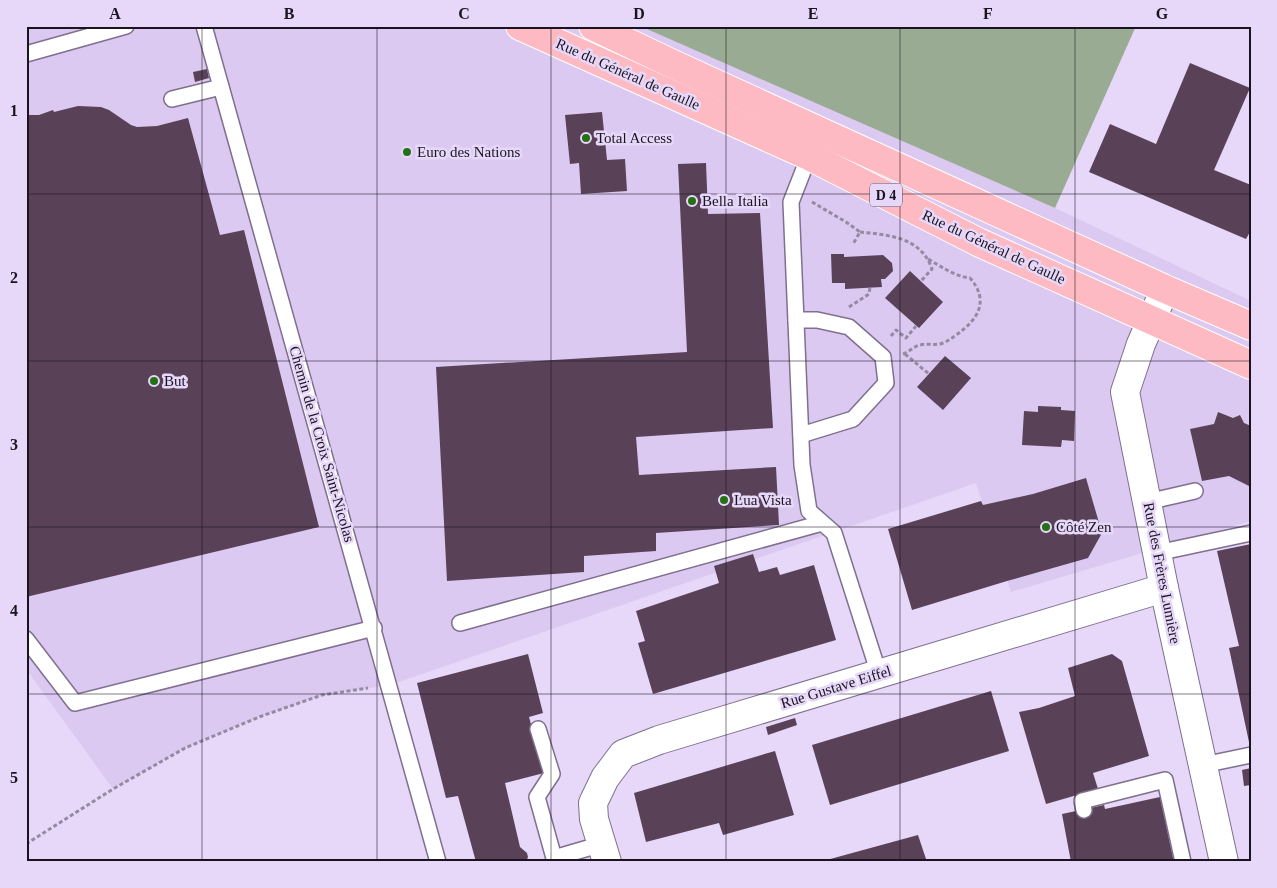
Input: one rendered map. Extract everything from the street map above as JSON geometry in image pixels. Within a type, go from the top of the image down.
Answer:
[{"type":"main road","name":"Rue du Général de Gaulle","points":[[520,26],[809,156],[978,242],[1251,365]]},
{"type":"main road","name":"Rue du Général de Gaulle","points":[[593,26],[1165,289],[1251,326]]},
{"type":"street","name":"Rue des Frères Lumière","points":[[1165,289],[1151,320],[1125,392],[1164,588],[1224,862]]},
{"type":"street","name":"Rue Gustave Eiffel","points":[[604,853],[594,819],[593,803],[605,778],[623,754],[659,740],[1164,588]]},
{"type":"lane","points":[[26,54],[126,26]]},
{"type":"lane","name":"Chemin de la Croix Saint-Nicolas","points":[[204,26],[438,862]]},
{"type":"lane","points":[[172,99],[221,87]]},
{"type":"lane","points":[[809,156],[791,202],[802,465],[808,511],[834,533],[880,674]]},
{"type":"lane","points":[[796,320],[817,320],[850,327],[880,354],[886,383],[853,419],[801,435]]},
{"type":"lane","points":[[1147,502],[1195,491]]},
{"type":"lane","points":[[460,623],[822,523]]},
{"type":"lane","points":[[1157,553],[1251,533]]},
{"type":"lane","points":[[26,639],[75,704],[374,628]]},
{"type":"lane","points":[[538,729],[552,774],[537,797],[555,860],[604,853]]},
{"type":"lane","points":[[1203,765],[1251,755]]},
{"type":"lane","points":[[1084,810],[1082,801],[1165,780],[1183,862]]},
{"type":"path","points":[[794,192],[860,232],[890,235],[922,251],[932,269],[921,281]]},
{"type":"path","points":[[852,244],[860,232]]},
{"type":"path","points":[[880,354],[905,354],[917,346],[942,344],[950,340],[972,322],[979,309],[980,300],[977,286],[970,278],[960,277],[951,273],[928,259]]},
{"type":"path","points":[[880,354],[896,330],[906,338],[916,326]]},
{"type":"path","points":[[905,354],[929,374]]},
{"type":"path","points":[[26,844],[113,788],[185,748],[259,717],[322,695],[390,685]]},
{"type":"shaded area","points":[[26,26],[640,26],[1055,208],[1251,301],[1251,521],[1011,592],[976,483],[390,685],[322,695],[259,717],[185,748],[113,789],[26,669]]},
{"type":"green space","points":[[640,26],[1136,26],[1055,208]]},
{"type":"building","points":[[1190,63],[1250,88],[1214,170],[1251,185],[1251,230],[1246,239],[1089,172],[1110,124],[1156,144]]},
{"type":"building","points":[[207,69],[209,78],[195,82],[193,72]]},
{"type":"building","name":"But","points":[[78,106],[101,107],[137,127],[157,126],[188,118],[220,235],[244,230],[319,527],[26,597],[26,115],[39,115],[53,110],[54,112]]},
{"type":"building","points":[[602,112],[607,160],[625,159],[627,191],[581,194],[579,163],[570,164],[565,115]]},
{"type":"building","points":[[706,163],[708,214],[760,213],[773,428],[636,437],[639,475],[776,467],[779,525],[656,533],[656,551],[584,556],[584,572],[447,581],[436,367],[687,352],[678,164]]},
{"type":"building","points":[[831,254],[844,254],[844,257],[883,255],[892,263],[893,271],[885,279],[881,279],[882,287],[845,289],[845,283],[832,283]]},
{"type":"building","points":[[910,271],[943,302],[919,328],[885,298]]},
{"type":"building","points":[[945,356],[971,378],[943,410],[917,387]]},
{"type":"building","points":[[1038,406],[1061,407],[1061,410],[1075,411],[1074,441],[1062,440],[1061,447],[1022,445],[1024,411],[1038,412]]},
{"type":"building","points":[[1218,412],[1233,418],[1240,415],[1244,423],[1251,426],[1251,487],[1229,476],[1202,481],[1190,429],[1214,424]]},
{"type":"building","points":[[1086,478],[1102,533],[1088,558],[912,610],[888,529],[981,501],[983,505],[1033,494]]},
{"type":"building","points":[[1251,544],[1251,742],[1249,742],[1229,648],[1239,646],[1217,551]]},
{"type":"building","points":[[753,554],[759,572],[777,567],[780,575],[814,565],[836,640],[653,694],[638,643],[645,641],[636,611],[719,583],[714,566]]},
{"type":"building","points":[[528,654],[543,713],[529,717],[544,773],[505,783],[520,847],[527,853],[528,857],[526,862],[476,862],[458,796],[446,798],[417,683]]},
{"type":"building","points":[[1112,654],[1122,661],[1149,756],[1093,773],[1098,789],[1046,804],[1019,712],[1039,708],[1075,696],[1068,668]]},
{"type":"building","points":[[991,691],[1009,751],[830,805],[812,745]]},
{"type":"building","points":[[795,718],[797,725],[768,735],[766,727]]},
{"type":"building","points":[[775,751],[794,815],[723,835],[719,823],[646,842],[634,793]]},
{"type":"building","points":[[1251,768],[1251,785],[1244,786],[1242,770]]},
{"type":"building","points":[[1160,797],[1174,862],[1071,862],[1062,814],[1104,805],[1105,809]]},
{"type":"building","points":[[918,835],[927,862],[823,862],[823,861]]},
{"type":"place","name":"Total Access","points":[[586,138]]},
{"type":"place","name":"Euro des Nations","points":[[407,152]]},
{"type":"place","name":"Bella Italia","points":[[692,201]]},
{"type":"place","name":"But","points":[[154,381]]},
{"type":"place","name":"Lua Vista","points":[[724,500]]},
{"type":"place","name":"Côté Zen","points":[[1046,527]]}]
